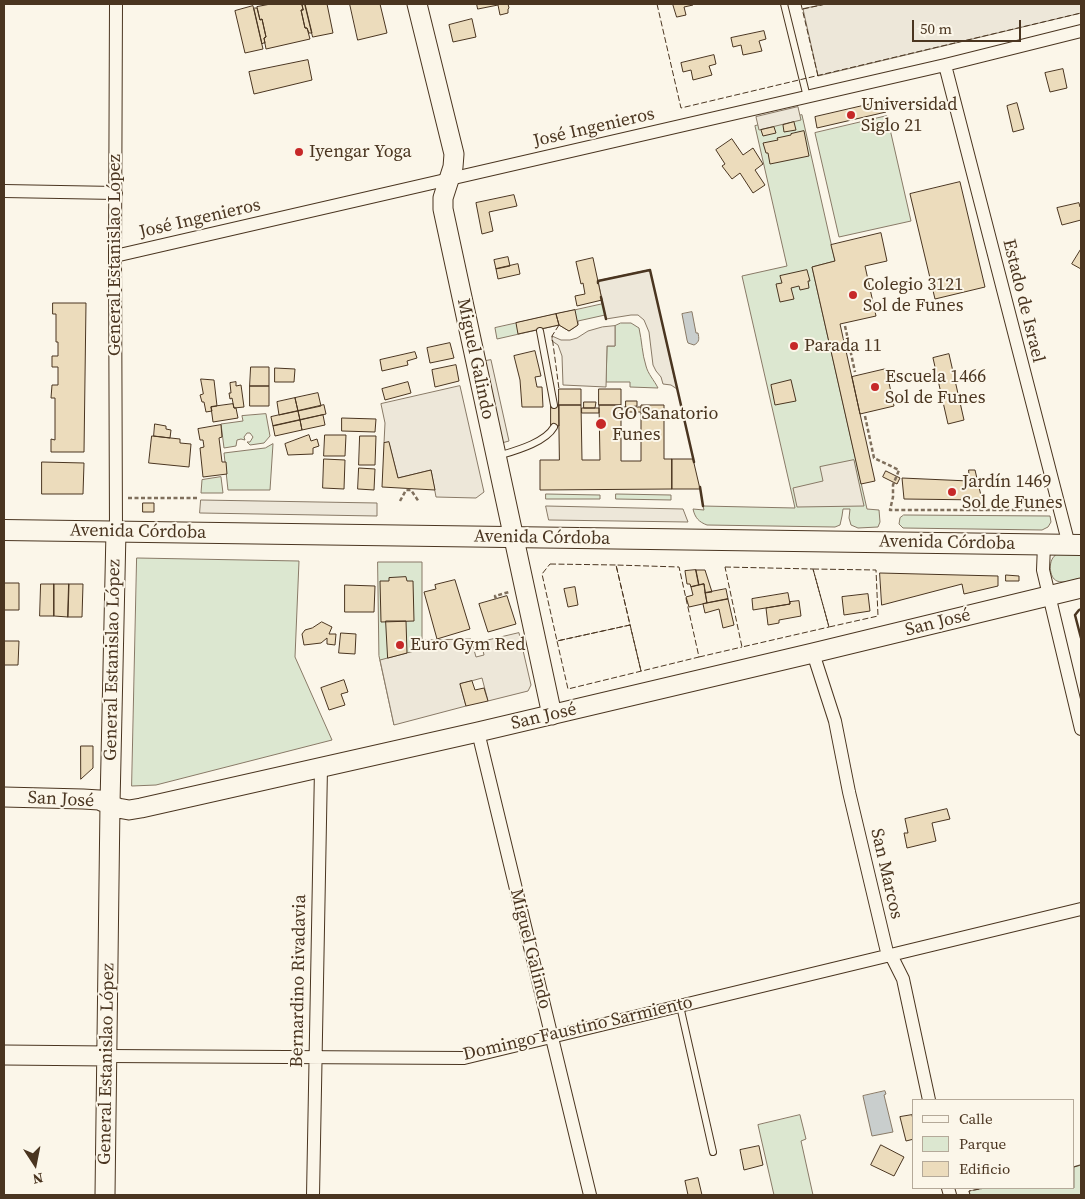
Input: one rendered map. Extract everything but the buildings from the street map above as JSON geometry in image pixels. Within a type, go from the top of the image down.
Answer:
[{"type":"main road","name":"Avenida Córdoba","points":[[4,530],[1075,545]]},
{"type":"street","name":"General Estanislao López","points":[[105,1195],[116,531],[114,256],[116,4]]},
{"type":"street","name":"Miguel Galindo","points":[[417,4],[454,154],[454,167],[443,198],[442,209],[552,715]]},
{"type":"street","name":"José Ingenieros","points":[[114,256],[945,65],[1081,31]]},
{"type":"street","name":"Estado de Israel","points":[[945,65],[1059,510],[1075,545]]},
{"type":"street","points":[[4,191],[116,193]]},
{"type":"street","points":[[1044,545],[1043,570],[1081,730]]},
{"type":"street","name":"San José","points":[[4,797],[84,798],[99,800],[118,808],[129,810],[141,808],[552,715],[1081,588]]},
{"type":"street","name":"San Marcos","points":[[813,653],[835,721],[849,792],[887,952],[891,955],[904,979],[930,1099]]},
{"type":"street","name":"Miguel Galindo","points":[[478,732],[590,1195]]},
{"type":"street","name":"Bernardino Rivadavia","points":[[313,1195],[321,768]]},
{"type":"street","name":"Domingo Faustino Sarmiento","points":[[4,1055],[464,1058],[1081,909]]},
{"type":"lane","points":[[784,4],[807,97]]},
{"type":"lane","points":[[540,331],[554,404]]},
{"type":"lane","points":[[496,457],[516,451],[537,441],[551,432],[554,427]]},
{"type":"lane","points":[[680,1006],[713,1152]]},
{"type":"path","points":[[845,326],[856,372]]},
{"type":"path","points":[[865,416],[874,458],[899,470],[893,485],[890,510],[1059,510]]},
{"type":"path","points":[[400,501],[408,489],[411,490],[419,502]]},
{"type":"path","points":[[116,497],[197,498]]},
{"type":"green space","name":"Parada 11","points":[[802,115],[835,261],[812,267],[867,509],[879,510],[880,522],[878,527],[858,528],[851,525],[849,518],[850,509],[843,509],[840,525],[835,527],[707,525],[698,519],[693,509],[704,510],[703,506],[795,508],[742,276],[787,266],[755,126]]},
{"type":"green space","points":[[887,116],[911,221],[839,237],[815,133]]},
{"type":"green space","points":[[603,304],[605,315],[578,321],[578,325],[569,331],[559,325],[497,339],[495,328]]},
{"type":"green space","points":[[621,323],[631,323],[639,328],[646,366],[658,388],[630,387],[630,382],[606,382],[607,346],[615,346],[615,326]]},
{"type":"green space","points":[[266,414],[270,436],[264,443],[250,445],[247,442],[250,442],[253,437],[250,433],[247,433],[244,437],[245,440],[237,440],[236,446],[224,448],[221,424],[243,421],[242,416]]},
{"type":"green space","points":[[273,444],[270,490],[228,490],[224,453],[265,448]]},
{"type":"green space","points":[[221,477],[223,493],[201,493],[202,480]]},
{"type":"green space","points":[[546,494],[600,495],[600,499],[546,499]]},
{"type":"green space","points":[[616,494],[671,495],[671,500],[616,499]]},
{"type":"green space","points":[[904,515],[1050,516],[1051,522],[1048,527],[1042,530],[903,528],[899,524],[900,518]]},
{"type":"green space","points":[[1057,554],[1081,554],[1081,578],[1063,582],[1054,579],[1050,564]]},
{"type":"green space","points":[[137,558],[299,561],[295,657],[332,740],[156,785],[132,786]]},
{"type":"green space","name":"Euro Gym Red","points":[[378,562],[422,562],[422,649],[394,725],[379,656]]},
{"type":"green space","points":[[800,1115],[806,1139],[801,1141],[813,1195],[774,1195],[758,1125]]},
{"type":"green space","points":[[1081,1165],[1081,1195],[970,1195],[969,1191],[980,1189],[1075,1189],[1075,1167]]},
{"type":"shaded area","points":[[826,4],[1081,4],[1081,13],[818,76],[803,9]]},
{"type":"shaded area","points":[[798,107],[801,120],[759,130],[756,117]]},
{"type":"shaded area","points":[[650,270],[677,389],[671,385],[663,384],[653,365],[649,332],[644,320],[638,315],[606,319],[598,281]]},
{"type":"shaded area","points":[[692,312],[696,333],[698,333],[699,338],[694,345],[688,343],[682,314]]},
{"type":"shaded area","points":[[615,326],[615,346],[607,346],[606,387],[563,385],[562,356],[558,345],[552,341],[552,336],[561,340],[570,340],[588,331]]},
{"type":"shaded area","points":[[491,360],[509,441],[498,444],[480,362]]},
{"type":"shaded area","points":[[460,386],[484,492],[476,498],[436,497],[431,470],[398,478],[389,443],[384,443],[385,423],[381,404]]},
{"type":"shaded area","points":[[854,460],[864,506],[797,507],[793,488],[823,481],[820,467]]},
{"type":"shaded area","points":[[201,500],[377,503],[377,516],[200,513]]},
{"type":"shaded area","points":[[546,506],[683,509],[688,522],[549,520]]},
{"type":"shaded area","points":[[519,633],[531,685],[528,691],[488,701],[482,678],[460,684],[466,706],[394,725],[380,660],[422,649],[422,640],[471,639],[476,657],[484,655],[481,642]]},
{"type":"shaded area","points":[[885,1091],[886,1094],[884,1095],[893,1132],[872,1136],[863,1096]]},
{"type":"fence","points":[[657,4],[681,108],[1081,13]]},
{"type":"fence","points":[[801,4],[818,76]]},
{"type":"fence","points":[[803,9],[826,4]]},
{"type":"fence","points":[[559,325],[552,336],[559,389]]},
{"type":"fence","points":[[550,564],[616,565],[630,625],[557,641],[542,574],[550,564]]},
{"type":"fence","points":[[616,565],[679,567],[699,657],[568,689],[557,641],[630,625],[641,671],[616,565]]},
{"type":"fence","points":[[725,567],[813,569],[829,627],[742,647],[725,567]]},
{"type":"fence","points":[[813,569],[876,570],[878,616],[829,627],[813,569]]},
{"type":"fence","points":[[699,657],[742,647]]},
{"type":"fence","points":[[1075,1167],[1081,1165]]},
{"type":"fence","points":[[970,1195],[969,1191],[980,1189]]},
{"type":"wall","points":[[598,283],[598,281],[650,270],[694,462]]},
{"type":"wall","points":[[601,297],[606,319]]},
{"type":"wall","points":[[700,487],[703,506]]},
{"type":"wall","points":[[1081,609],[1075,615],[1081,638]]},
{"type":"place","name":"Universidad Siglo 21","points":[[851,115]]},
{"type":"place","name":"Iyengar Yoga","points":[[299,152]]},
{"type":"place","name":"Colegio 3121 Sol de Funes","points":[[853,295]]},
{"type":"place","name":"Parada 11","points":[[794,346]]},
{"type":"place","name":"Escuela 1466 Sol de Funes","points":[[875,387]]},
{"type":"place","name":"GO Sanatorio Funes","points":[[601,424]]},
{"type":"place","name":"Jardín 1469 Sol de Funes","points":[[952,492]]},
{"type":"place","name":"Euro Gym Red","points":[[400,645]]}]
